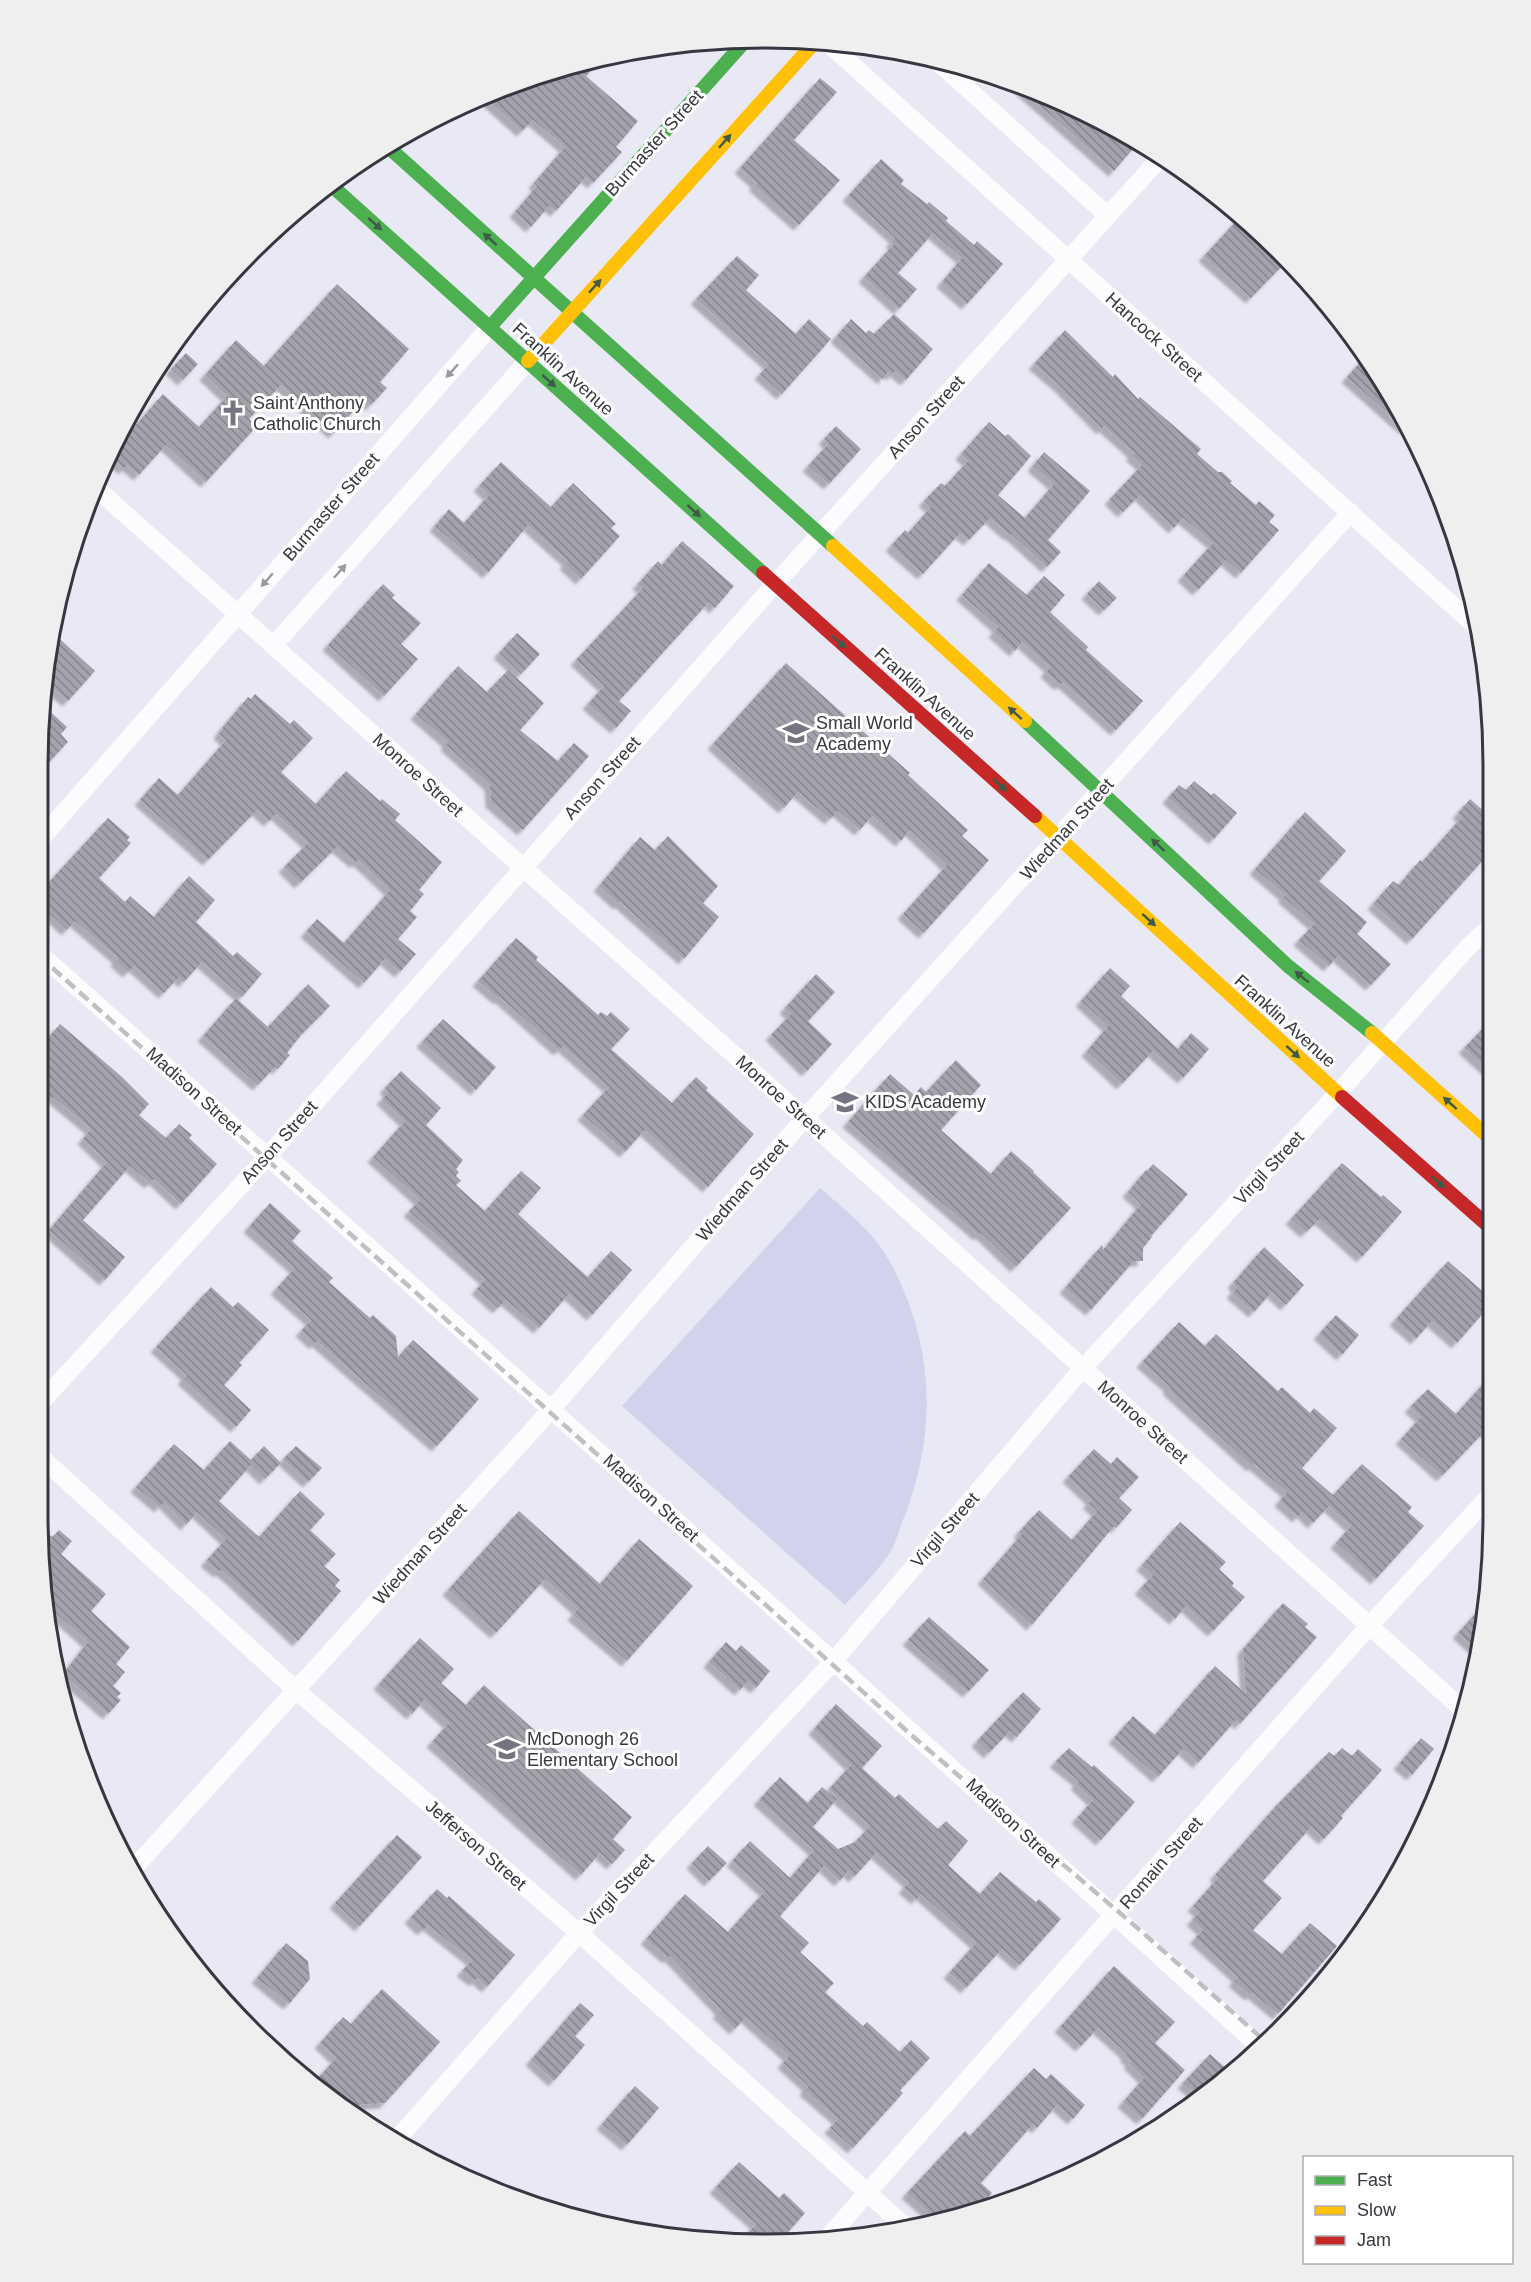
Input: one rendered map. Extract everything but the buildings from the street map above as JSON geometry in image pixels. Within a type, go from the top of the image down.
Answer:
[{"type":"main road","name":"Burmaster Street","points":[[490,327],[738,49]]},
{"type":"main road","points":[[528,361],[808,50]]},
{"type":"main road","points":[[394,152],[570,313],[820,534],[1288,966],[1383,1042],[1483,1132]]},
{"type":"main road","name":"Franklin Avenue","points":[[337,190],[1483,1221]]},
{"type":"street","name":"Hancock Street","points":[[838,52],[1467,618]]},
{"type":"street","points":[[949,71],[1108,216]]},
{"type":"street","name":"Anson Street","points":[[48,1394],[267,1156],[775,584],[1155,164]]},
{"type":"street","name":"Burmaster Street","points":[[48,831],[490,327]]},
{"type":"street","points":[[273,646],[528,361]]},
{"type":"street","name":"Monroe Street","points":[[102,493],[805,1118],[1458,1705]]},
{"type":"street","name":"Wiedman Street","points":[[138,1864],[551,1410],[805,1118],[1351,512]]},
{"type":"street","name":"Virgil Street","points":[[401,2134],[579,1933],[833,1661],[1083,1368],[1483,933]]},
{"type":"street","name":"Madison Street","points":[[48,961],[833,1661],[1254,2042]]},
{"type":"street","name":"Jefferson Street","points":[[48,1464],[297,1691],[579,1933],[899,2221]]},
{"type":"street","name":"Romain Street","points":[[834,2230],[1114,1917],[1370,1625],[1483,1503]]},
{"type":"shaded area","points":[[820,1188],[875,1239],[889,1260],[904,1291],[915,1322],[923,1354],[926,1386],[923,1450],[916,1483],[905,1515],[890,1553],[845,1605],[622,1406]]},
{"type":"railway","points":[[48,964],[917,1740],[1141,1931],[1260,2036]]},
{"type":"traffic: fast","points":[[490,327],[738,49]]},
{"type":"traffic: fast","points":[[394,152],[833,546]]},
{"type":"traffic: fast","points":[[337,190],[763,573]]},
{"type":"traffic: fast","points":[[1025,721],[1288,966],[1372,1033]]},
{"type":"traffic: slow","points":[[528,361],[808,50]]},
{"type":"traffic: slow","points":[[833,546],[1025,721]]},
{"type":"traffic: slow","points":[[1035,816],[1342,1097]]},
{"type":"traffic: slow","points":[[1372,1033],[1483,1132]]},
{"type":"traffic: jam","points":[[763,573],[1035,816]]},
{"type":"traffic: jam","points":[[1342,1097],[1483,1221]]},
{"type":"place","name":"Saint Anthony Catholic Church","points":[[233,413]]},
{"type":"place","name":"Small World Academy","points":[[796,733]]},
{"type":"place","name":"KIDS Academy","points":[[845,1102]]},
{"type":"place","name":"McDonogh 26 Elementary School","points":[[507,1749]]}]
